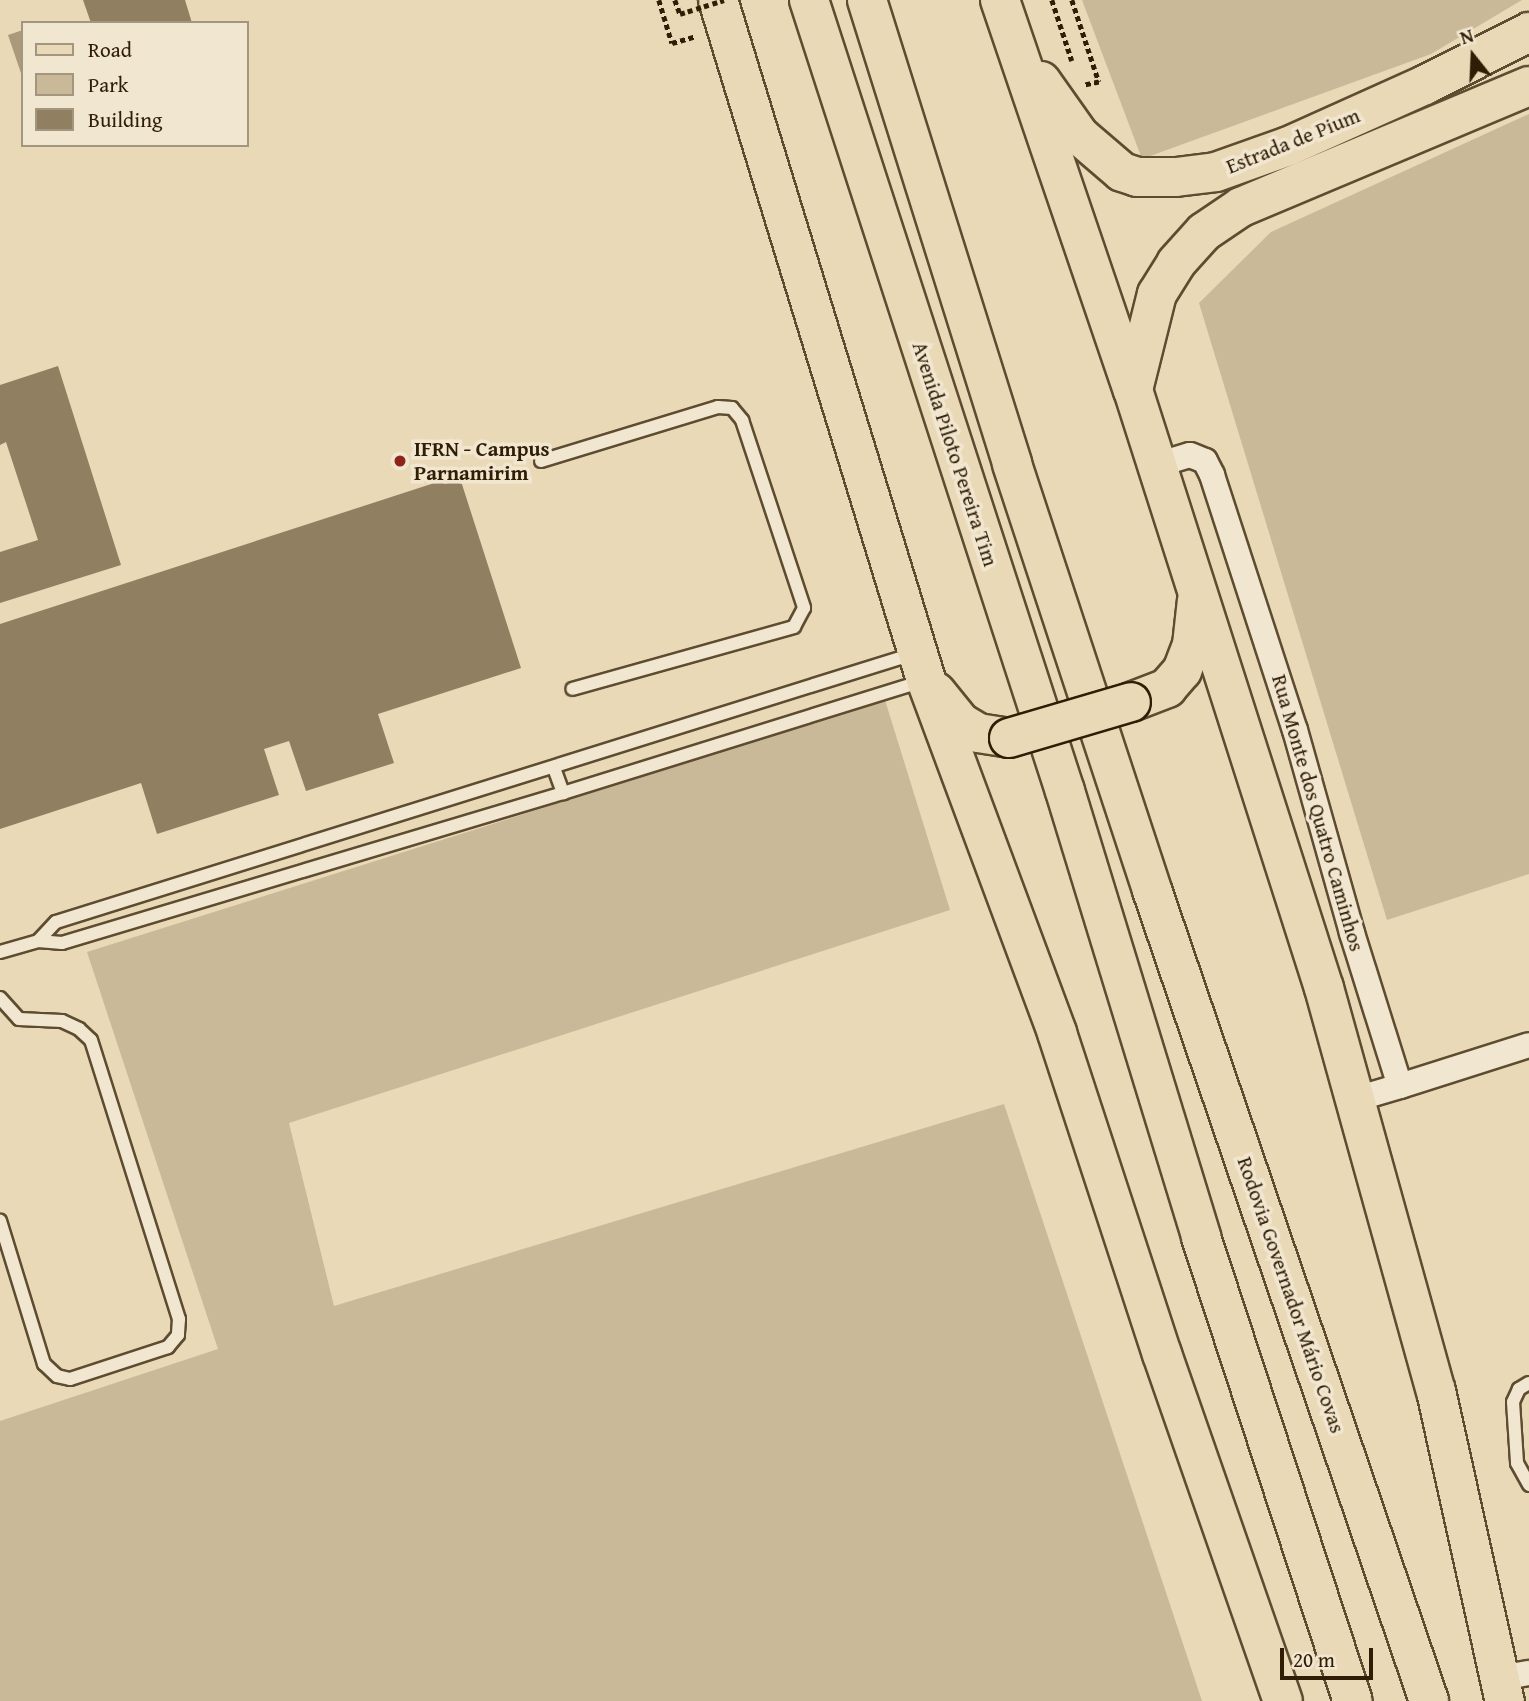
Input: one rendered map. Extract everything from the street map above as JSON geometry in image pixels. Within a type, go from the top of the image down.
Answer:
[{"type":"main road","name":"Avenida Piloto Pereira Tim","points":[[809,0],[1101,907],[1201,1237],[1353,1701]]},
{"type":"main road","name":"Rodovia Governador Mário Covas","points":[[867,0],[1008,451],[1152,890],[1429,1701]]},
{"type":"main road","points":[[1000,0],[1133,390],[1356,1099],[1436,1391],[1511,1684]]},
{"type":"main road","points":[[723,9],[922,666],[1057,1033],[1162,1354],[1283,1701]]},
{"type":"main road","name":"Estrada de Pium","points":[[1016,46],[1080,136],[1100,156],[1122,172],[1157,178],[1216,173],[1289,146],[1425,85],[1529,32]]},
{"type":"main road","name":"Estrada de Pium","points":[[1133,390],[1157,294],[1176,263],[1204,232],[1241,207],[1529,86]]},
{"type":"main road","points":[[922,666],[960,722],[978,733],[1009,738],[1131,702],[1167,688],[1182,671],[1192,645],[1198,592]]},
{"type":"street","name":"Rua Monte dos Quatro Caminhos","points":[[1157,465],[1190,455],[1205,461],[1212,475],[1295,730],[1355,946],[1400,1086]]},
{"type":"street","points":[[1356,1099],[1529,1045]]},
{"type":"lane","points":[[541,461],[718,407],[732,408],[741,420],[804,608],[794,626],[572,689]]},
{"type":"lane","points":[[38,941],[56,922],[554,768],[922,666]]},
{"type":"lane","points":[[0,951],[38,941],[62,943],[563,793],[922,666]]},
{"type":"lane","points":[[554,768],[563,793]]},
{"type":"lane","points":[[0,998],[19,1019],[62,1021],[79,1029],[91,1040],[179,1319],[178,1335],[168,1347],[70,1378],[57,1377],[44,1364],[0,1221]]},
{"type":"lane","points":[[1529,1383],[1519,1389],[1513,1402],[1517,1463],[1529,1485]]},
{"type":"path","points":[[659,0],[672,43],[723,9]]},
{"type":"path","points":[[675,0],[680,14],[723,9]]},
{"type":"path","points":[[1052,0],[1077,74]]},
{"type":"path","points":[[1072,0],[1098,82],[1081,86]]},
{"type":"green space","points":[[1082,0],[1522,0],[1431,54],[1142,159]]},
{"type":"green space","points":[[1529,114],[1529,874],[1387,920],[1199,303],[1271,232]]},
{"type":"green space","points":[[885,700],[950,910],[289,1123],[334,1306],[1004,1104],[1202,1701],[0,1701],[0,1421],[218,1349],[87,952]]},
{"type":"shaded area","points":[[21,31],[21,73],[8,35]]},
{"type":"building","points":[[83,0],[185,0],[191,21],[90,21]]},
{"type":"building","points":[[58,366],[121,565],[0,603],[0,552],[38,540],[6,442],[0,445],[0,385]]},
{"type":"building","points":[[459,475],[521,668],[378,714],[394,763],[306,791],[289,741],[264,749],[279,795],[157,834],[141,783],[0,829],[0,624]]},
{"type":"place","name":"IFRN - Campus Parnamirim","points":[[400,461]]}]
